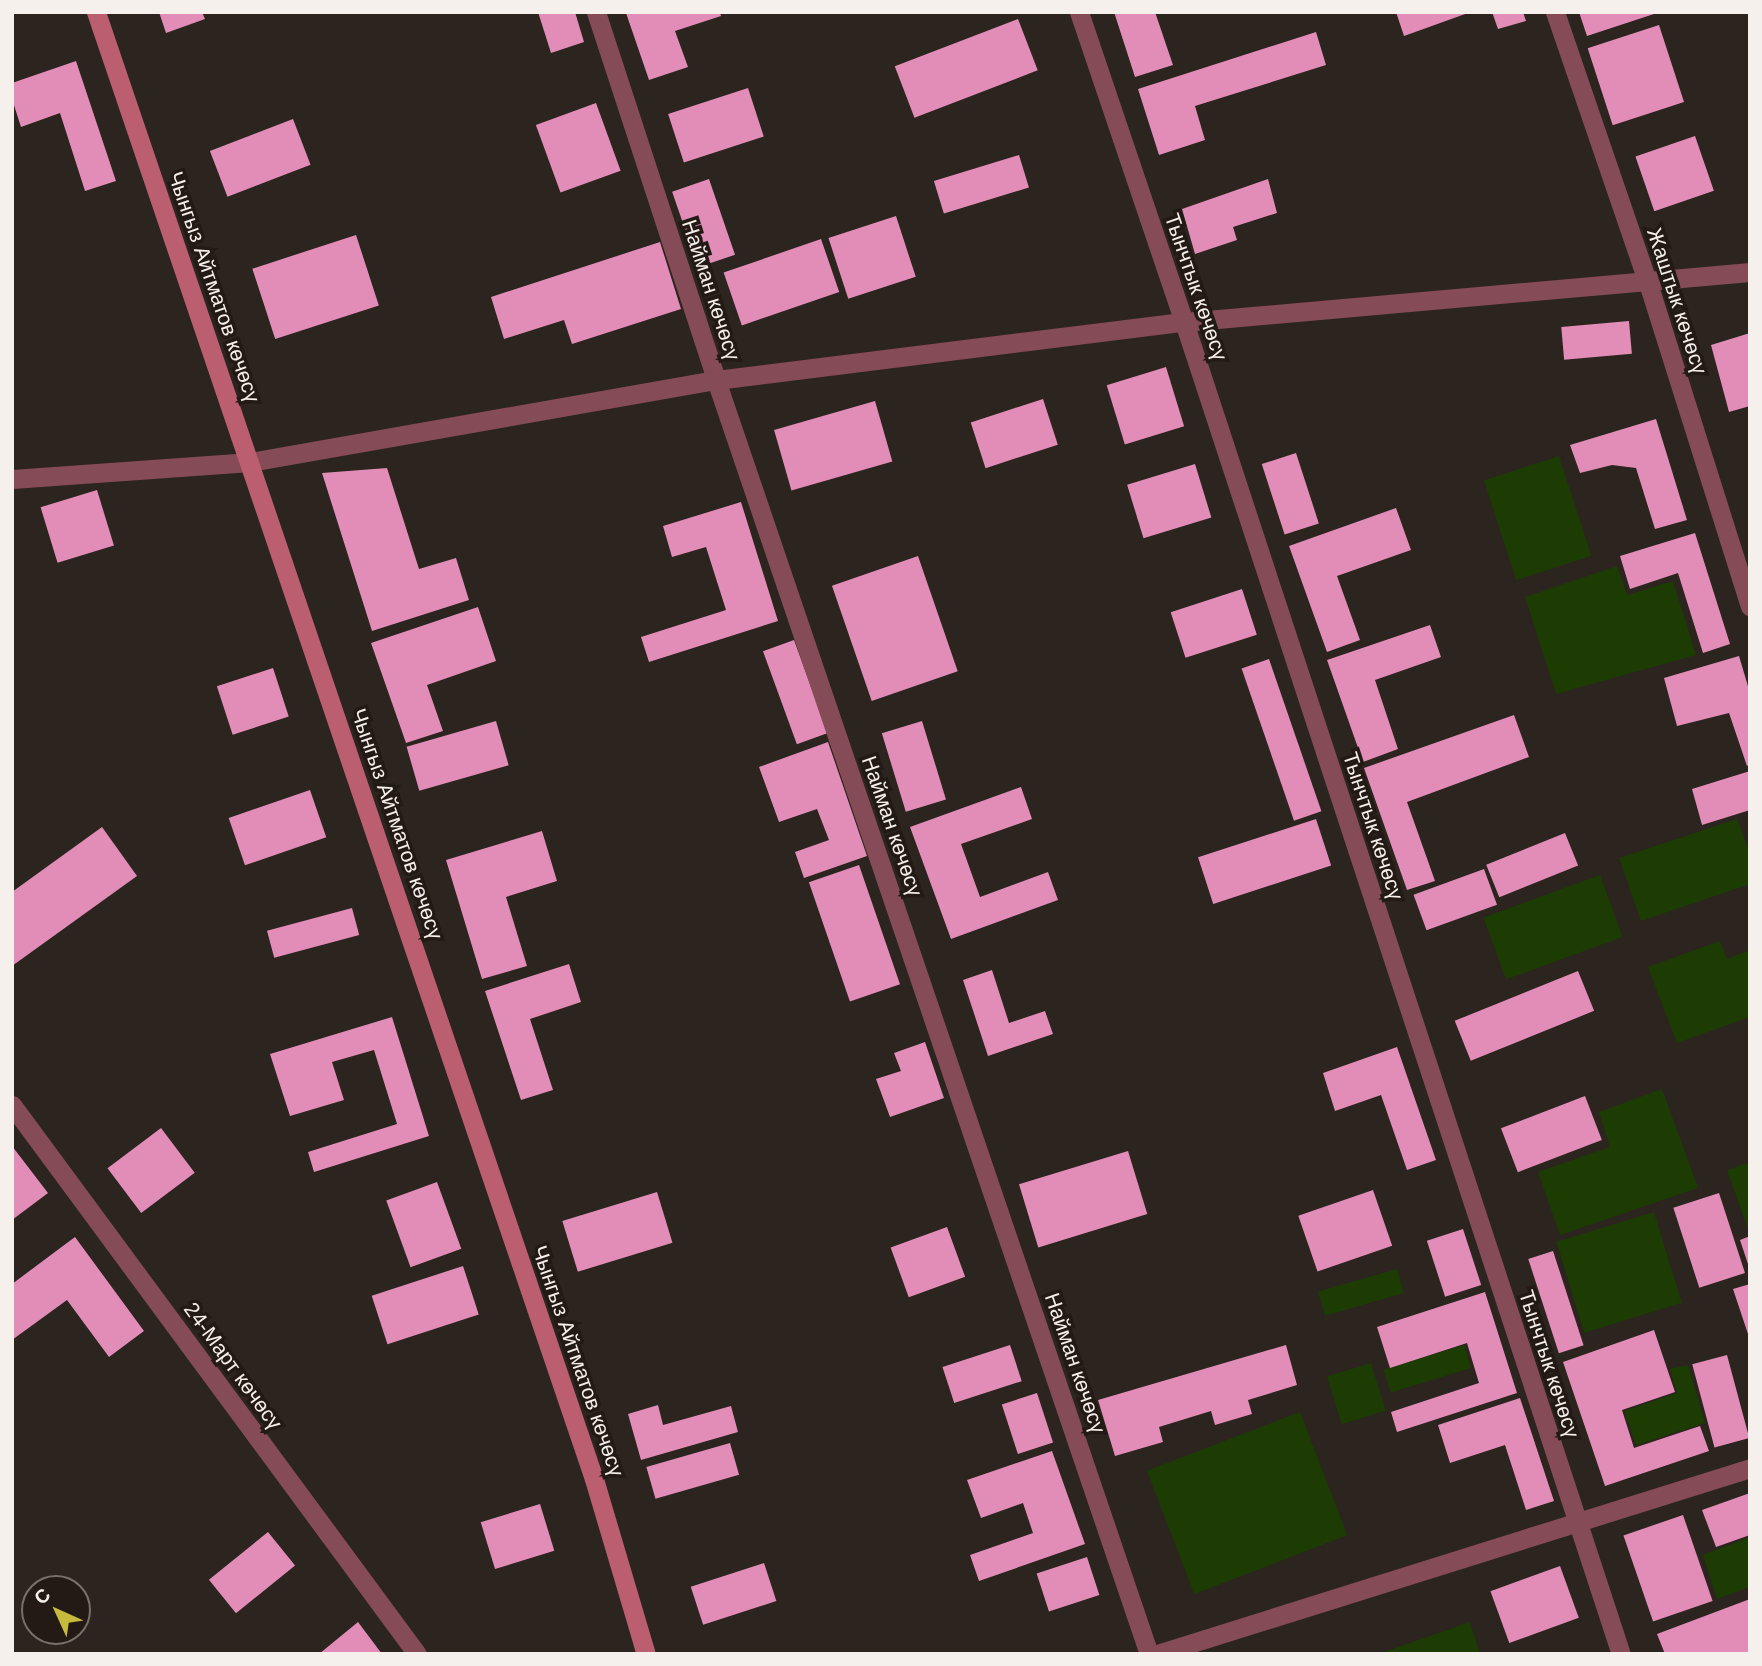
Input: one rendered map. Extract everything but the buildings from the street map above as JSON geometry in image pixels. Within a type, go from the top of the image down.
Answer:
[{"type":"main road","name":"Чынгыз Айтматов көчөсү","points":[[96,12],[594,1479],[646,1654]]},
{"type":"street","name":"Найман көчөсү","points":[[596,12],[716,380],[1149,1654]]},
{"type":"street","name":"Тынчтык көчөсү","points":[[1079,12],[1184,322],[1622,1654]]},
{"type":"street","name":"Жаштык көчөсү","points":[[1555,12],[1648,283],[1750,606]]},
{"type":"street","points":[[12,479],[250,462],[716,380],[1184,322],[1750,272]]},
{"type":"street","name":"24-Март көчөсү","points":[[12,1105],[417,1654]]},
{"type":"street","points":[[1157,1654],[1750,1468]]},
{"type":"green space","points":[[1559,456],[1591,556],[1516,580],[1484,480]]},
{"type":"green space","points":[[1617,566],[1627,595],[1673,581],[1696,655],[1556,694],[1525,597]]},
{"type":"green space","points":[[1737,819],[1750,854],[1750,884],[1641,921],[1619,858]]},
{"type":"green space","points":[[1600,875],[1623,937],[1506,979],[1483,917]]},
{"type":"green space","points":[[1720,941],[1727,959],[1750,950],[1750,1017],[1677,1043],[1648,967]]},
{"type":"green space","points":[[1662,1089],[1698,1188],[1560,1235],[1538,1172],[1610,1147],[1599,1112]]},
{"type":"green space","points":[[1750,1162],[1750,1228],[1748,1229],[1727,1170]]},
{"type":"green space","points":[[1654,1212],[1682,1303],[1584,1333],[1556,1242]]},
{"type":"green space","points":[[1397,1269],[1404,1293],[1325,1316],[1318,1292]]},
{"type":"green space","points":[[1464,1345],[1471,1368],[1391,1393],[1384,1370]]},
{"type":"green space","points":[[1371,1363],[1386,1411],[1342,1424],[1327,1376]]},
{"type":"green space","points":[[1688,1365],[1705,1423],[1636,1445],[1624,1411],[1677,1393],[1670,1369]]},
{"type":"green space","points":[[1300,1412],[1347,1535],[1194,1594],[1147,1471]]},
{"type":"green space","points":[[1750,1537],[1750,1587],[1717,1599],[1703,1555]]},
{"type":"green space","points":[[1470,1622],[1480,1654],[1384,1654],[1384,1652]]}]
